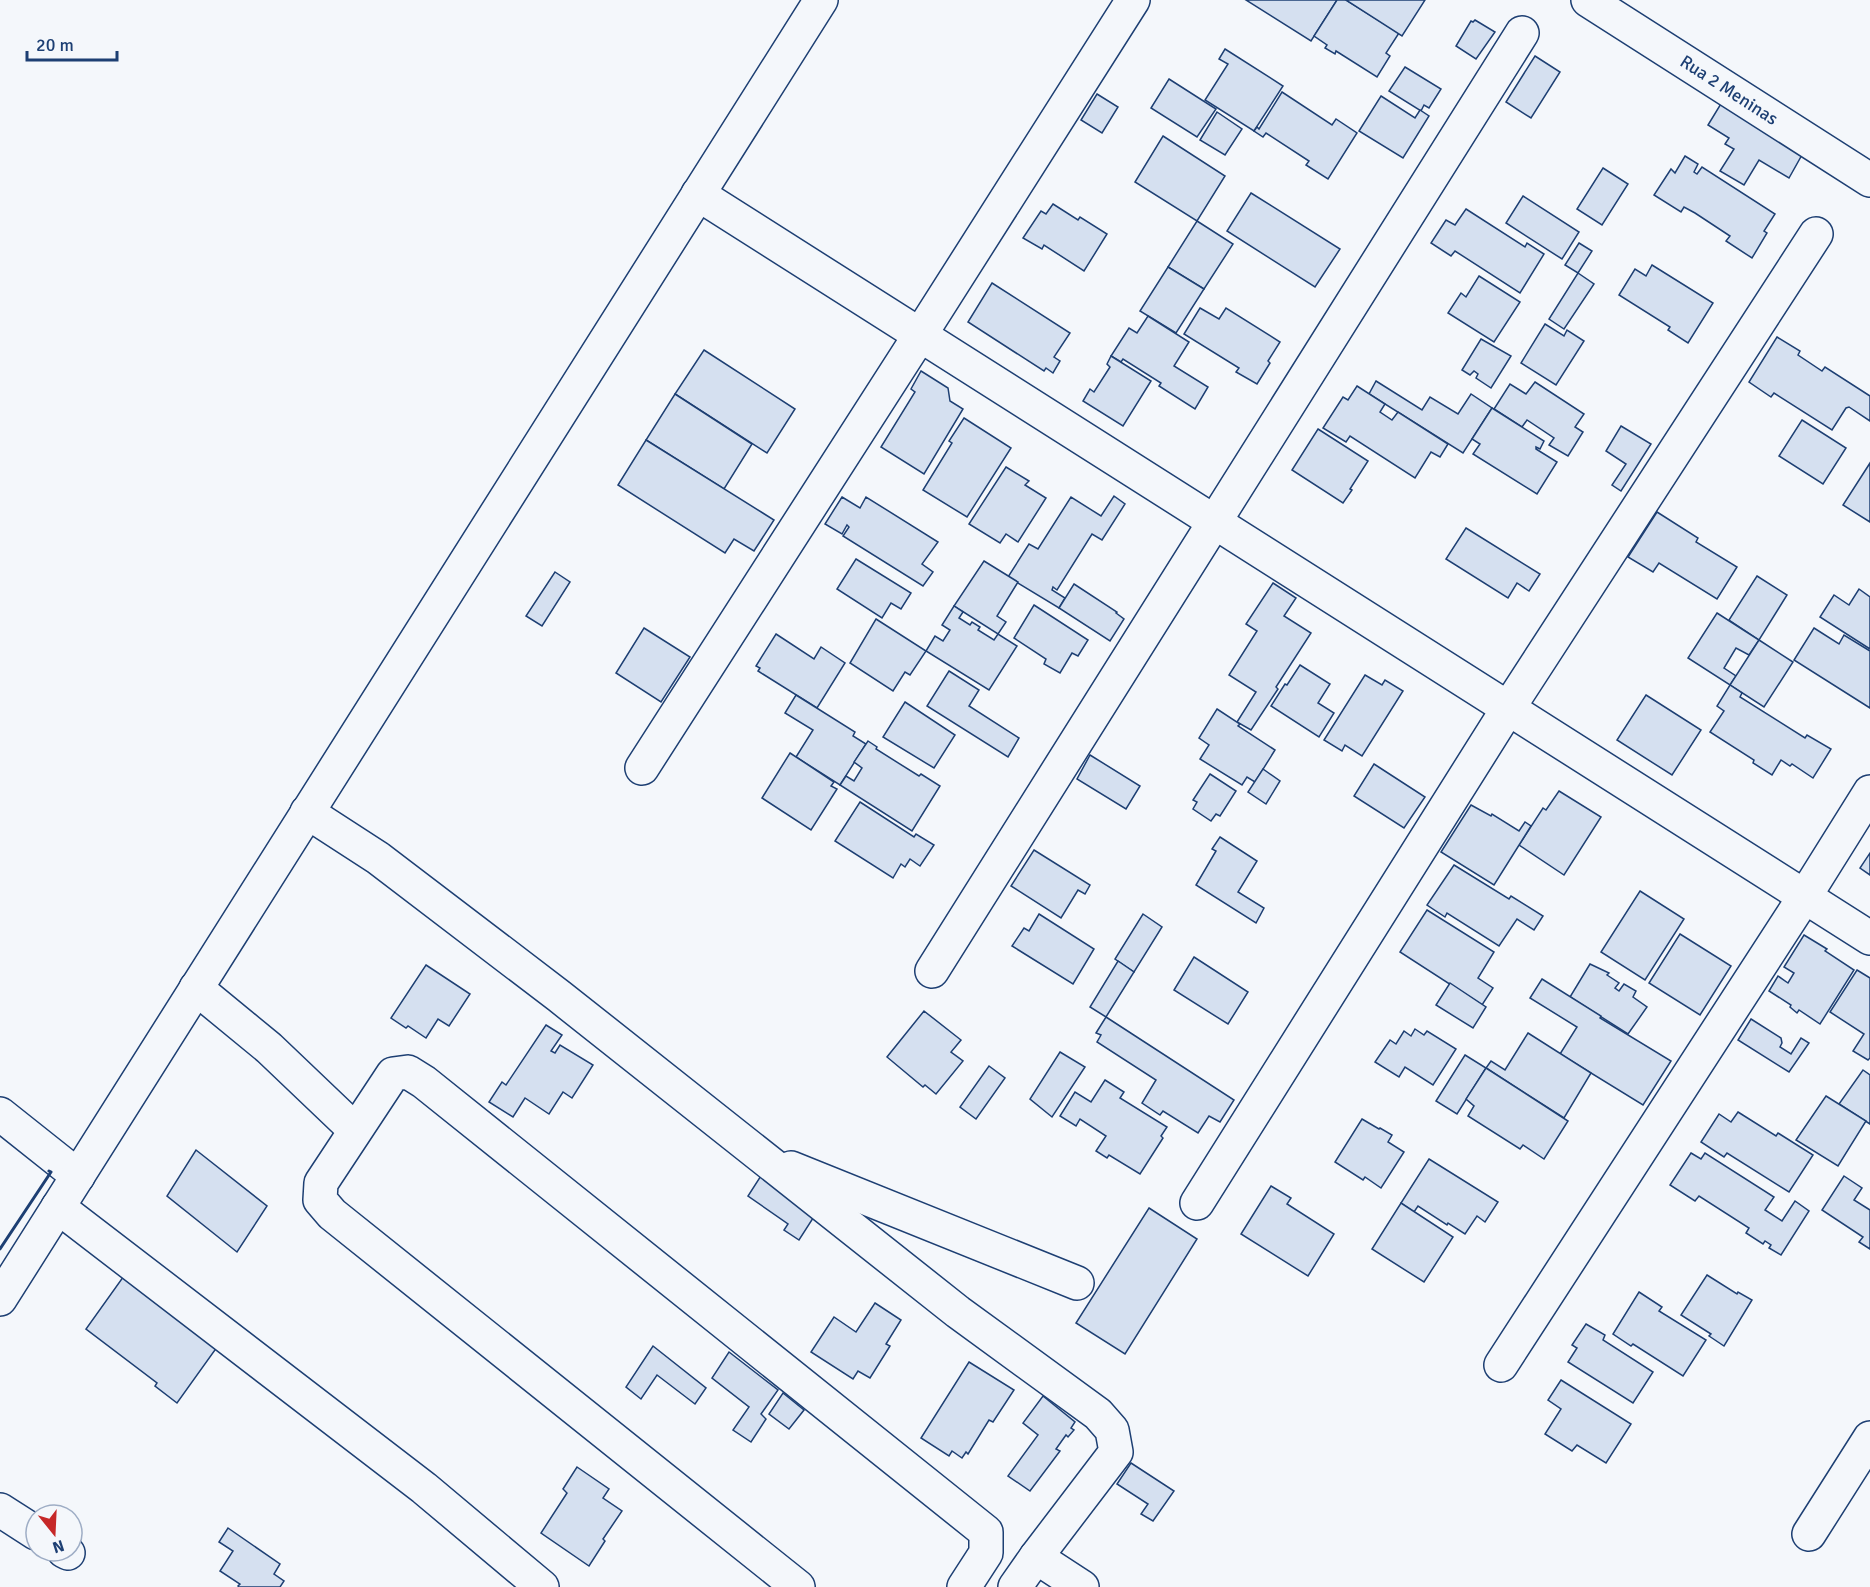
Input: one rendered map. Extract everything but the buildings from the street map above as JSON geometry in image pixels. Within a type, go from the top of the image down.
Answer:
[{"type":"street","points":[[0,1299],[821,0]]},
{"type":"street","points":[[642,768],[921,335],[1133,0]]},
{"type":"street","name":"Rua 2 Meninas","points":[[1588,0],[1870,180]]},
{"type":"street","points":[[932,971],[1522,33]]},
{"type":"street","points":[[698,194],[1870,938]]},
{"type":"street","points":[[1197,1203],[1509,707],[1816,234]]},
{"type":"street","points":[[1501,1365],[1870,792]]},
{"type":"street","points":[[307,812],[378,858],[559,996],[958,1312],[1098,1414],[1112,1430],[1116,1452],[1015,1587]]},
{"type":"street","points":[[196,988],[269,1048],[355,1130]]},
{"type":"street","points":[[798,1587],[332,1214],[320,1200],[321,1183],[393,1074],[408,1072],[424,1082],[986,1532],[986,1554],[964,1587]]},
{"type":"street","points":[[0,1114],[78,1176]]},
{"type":"street","points":[[759,1155],[1077,1283]]},
{"type":"street","points":[[58,1207],[424,1488],[542,1587]]},
{"type":"street","points":[[1809,1534],[1870,1438]]},
{"type":"street","points":[[0,1510],[24,1525]]},
{"type":"street","points":[[1036,1557],[1082,1587]]},
{"type":"wall","points":[[0,1249],[51,1172],[49,1171]]}]
